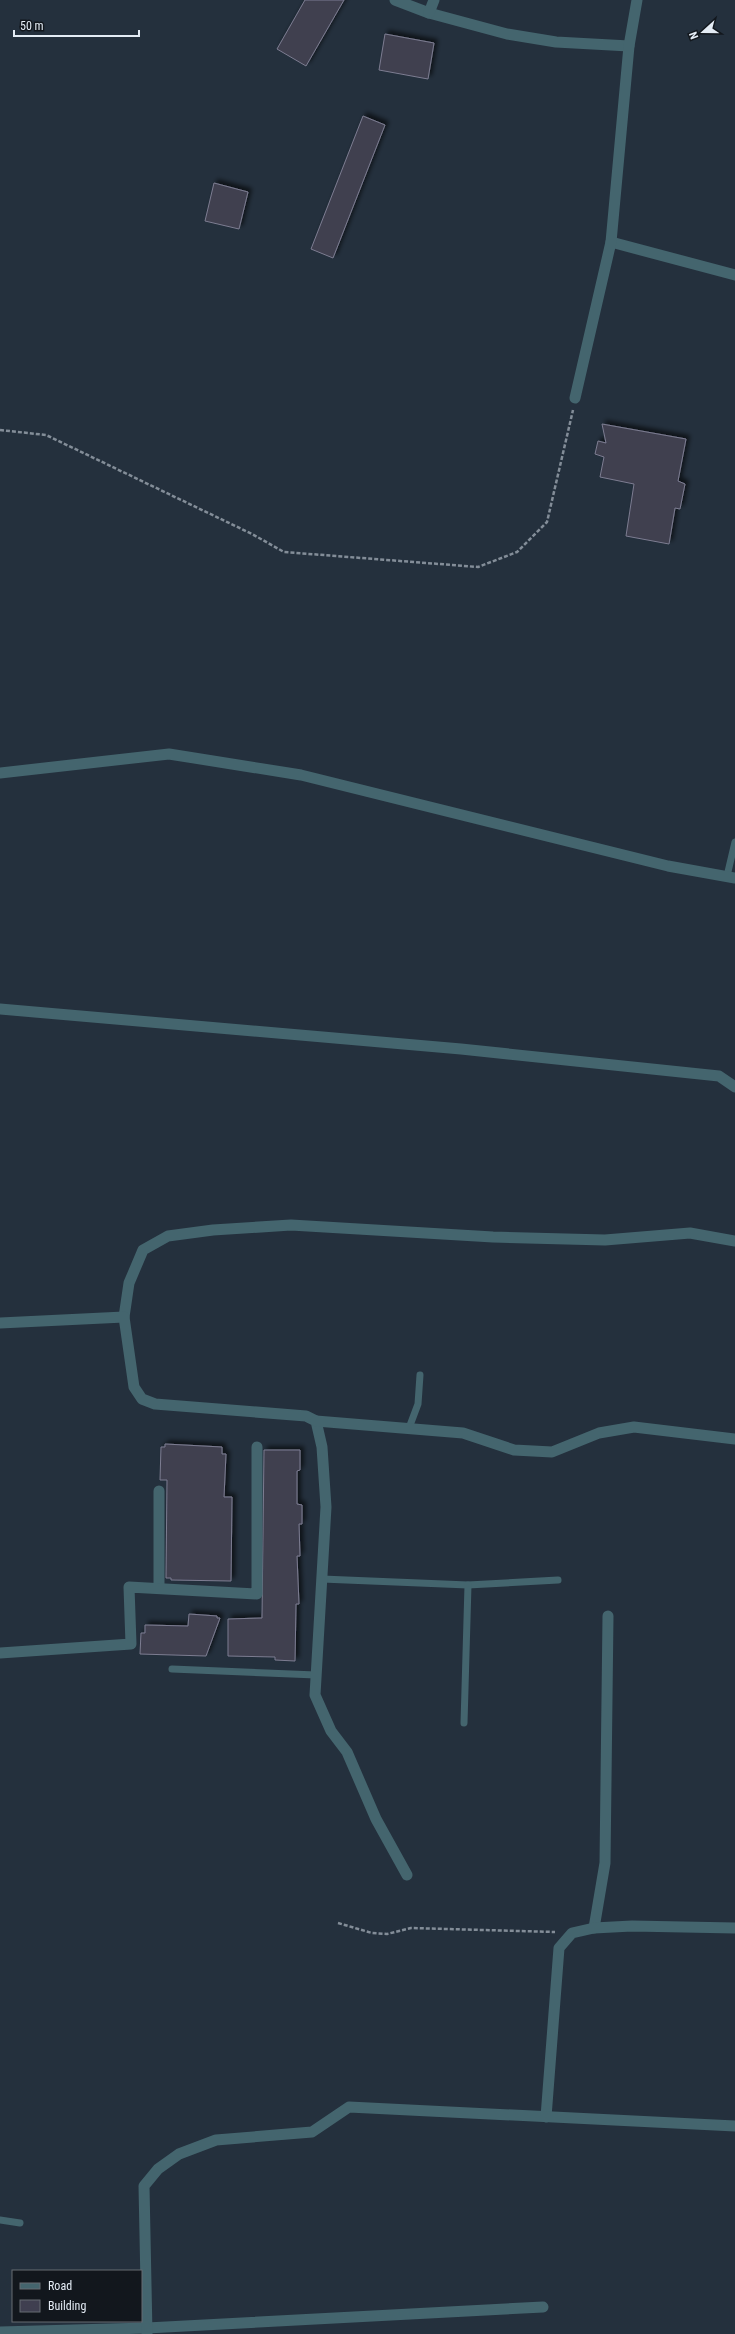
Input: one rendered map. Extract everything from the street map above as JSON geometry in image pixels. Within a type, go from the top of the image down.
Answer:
[{"type":"street","points":[[395,0],[429,13],[507,34],[549,41],[629,46]]},
{"type":"street","points":[[429,13],[434,0]]},
{"type":"street","points":[[575,398],[612,242],[629,46],[637,0]]},
{"type":"street","points":[[612,242],[735,275]]},
{"type":"street","points":[[0,773],[169,754],[301,776],[661,864],[731,877]]},
{"type":"street","points":[[0,1009],[461,1049],[719,1076],[735,1087]]},
{"type":"street","points":[[735,1241],[690,1233],[605,1240],[493,1237],[291,1225],[213,1230],[168,1236],[144,1250],[129,1283],[124,1317],[134,1387],[142,1399],[155,1404],[306,1416],[316,1421],[463,1433],[514,1450],[552,1452],[599,1433],[634,1427],[735,1439]]},
{"type":"street","points":[[0,1323],[124,1317]]},
{"type":"street","points":[[316,1421],[322,1447],[326,1507],[315,1695],[331,1731],[347,1752],[376,1819],[407,1875]]},
{"type":"street","points":[[0,1653],[131,1644],[129,1587],[257,1594],[257,1447]]},
{"type":"street","points":[[159,1491],[159,1588]]},
{"type":"street","points":[[594,1928],[605,1863],[608,1616]]},
{"type":"street","points":[[546,2117],[559,1948],[572,1933],[594,1928],[632,1926],[735,1928]]},
{"type":"street","points":[[147,2331],[144,2186],[158,2169],[179,2154],[216,2140],[312,2132],[349,2107],[735,2126]]},
{"type":"street","points":[[0,2332],[147,2331],[542,2307]]},
{"type":"lane","points":[[731,877],[735,842]]},
{"type":"lane","points":[[409,1428],[418,1404],[420,1375]]},
{"type":"lane","points":[[322,1579],[468,1585],[558,1580]]},
{"type":"lane","points":[[464,1723],[468,1585]]},
{"type":"lane","points":[[172,1669],[316,1675]]},
{"type":"lane","points":[[0,2220],[20,2223]]},
{"type":"path","points":[[0,430],[46,435],[252,534],[284,552],[478,567],[517,552],[548,522],[575,398]]},
{"type":"path","points":[[338,1923],[372,1933],[387,1934],[411,1928],[572,1933]]},
{"type":"building","points":[[305,0],[344,0],[306,66],[277,49]]},
{"type":"building","points":[[385,34],[434,43],[428,79],[379,70]]},
{"type":"building","points":[[363,116],[385,125],[333,258],[311,249]]},
{"type":"building","points":[[214,183],[248,192],[239,229],[205,221]]},
{"type":"building","points":[[602,424],[686,439],[678,481],[685,484],[680,509],[675,508],[669,544],[626,536],[634,484],[600,477],[604,457],[595,454],[598,441],[606,443]]},
{"type":"building","points":[[165,1444],[222,1447],[222,1454],[226,1454],[224,1497],[232,1497],[231,1581],[171,1580],[171,1578],[166,1578],[167,1480],[160,1480],[161,1447],[165,1447]]},
{"type":"building","points":[[264,1450],[300,1450],[300,1470],[297,1471],[297,1504],[302,1505],[302,1524],[299,1524],[300,1556],[297,1556],[299,1604],[296,1604],[295,1661],[275,1660],[275,1657],[228,1656],[228,1619],[262,1618]]},
{"type":"building","points":[[189,1614],[217,1616],[217,1618],[220,1618],[206,1656],[140,1654],[141,1633],[145,1633],[145,1625],[188,1626]]}]
